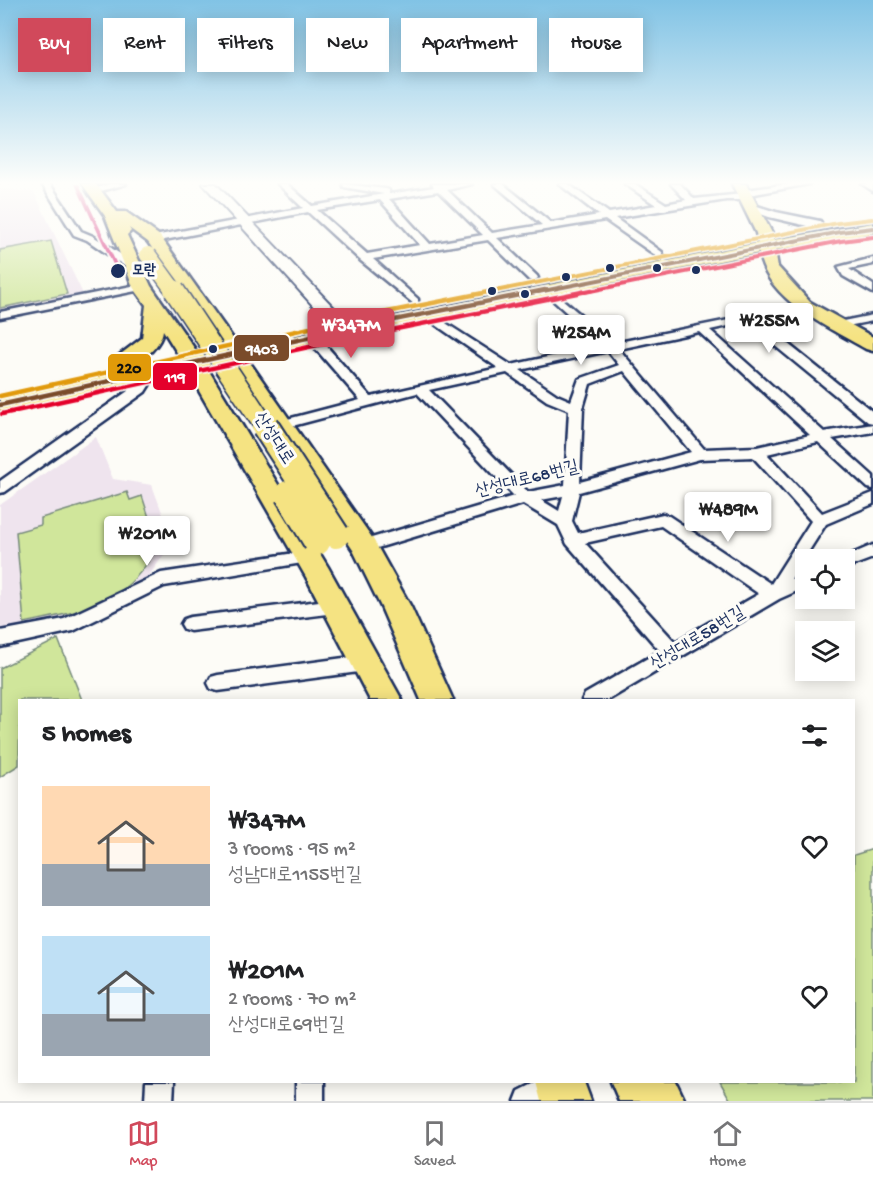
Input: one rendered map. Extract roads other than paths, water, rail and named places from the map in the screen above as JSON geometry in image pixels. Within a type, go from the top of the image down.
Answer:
[{"type":"highway","points":[[649,1083],[660,1101]]},
{"type":"main road","points":[[130,235],[145,255],[194,294],[364,546],[396,607],[437,699]]},
{"type":"main road","points":[[119,363],[149,343],[153,336],[145,255],[130,235]]},
{"type":"main road","points":[[257,235],[332,316]]},
{"type":"main road","points":[[764,235],[789,275],[873,345]]},
{"type":"main road","points":[[227,346],[312,337],[549,291],[723,255],[780,235]]},
{"type":"main road","points":[[0,405],[176,362],[332,316],[658,254],[809,235]]},
{"type":"main road","points":[[766,240],[770,268]]},
{"type":"main road","name":"산성대로","points":[[145,255],[320,545],[401,699]]},
{"type":"main road","points":[[723,255],[770,268],[804,306],[845,324],[873,332]]},
{"type":"main road","points":[[148,295],[176,362],[320,545],[335,606],[385,699]]},
{"type":"main road","points":[[0,389],[119,363],[176,362]]},
{"type":"main road","name":"산성대로","points":[[320,545],[429,699]]},
{"type":"main road","points":[[634,1083],[642,1101]]},
{"type":"street","points":[[83,235],[145,255],[204,235]]},
{"type":"street","points":[[339,235],[414,301]]},
{"type":"street","points":[[416,235],[426,247]]},
{"type":"street","points":[[364,258],[500,235]]},
{"type":"street","points":[[634,235],[658,254]]},
{"type":"street","points":[[491,237],[533,278]]},
{"type":"street","points":[[873,261],[843,267],[847,274],[873,290]]},
{"type":"street","points":[[549,291],[611,346],[700,454]]},
{"type":"street","points":[[0,315],[148,295]]},
{"type":"street","points":[[281,425],[420,388],[804,306]]},
{"type":"street","points":[[427,314],[552,398],[576,408]]},
{"type":"street","points":[[748,318],[873,419]]},
{"type":"street","points":[[845,324],[873,318]]},
{"type":"street","points":[[701,328],[873,484]]},
{"type":"street","points":[[312,337],[368,401]]},
{"type":"street","points":[[0,488],[176,362]]},
{"type":"street","points":[[564,521],[572,489],[576,408],[584,382],[627,366]]},
{"type":"street","points":[[420,388],[525,498],[564,521],[573,540],[674,654]]},
{"type":"street","name":"산성대로68번길","points":[[364,546],[525,498],[572,489],[700,454],[758,452],[819,437],[873,428]]},
{"type":"street","points":[[758,452],[820,520]]},
{"type":"street","points":[[773,594],[820,520],[873,498]]},
{"type":"street","name":"산성대로58번길","points":[[573,540],[663,520],[773,594]]},
{"type":"street","points":[[0,639],[67,626],[161,580],[320,545]]},
{"type":"street","points":[[855,558],[873,551]]},
{"type":"street","name":"산성대로58번길","points":[[594,699],[773,594],[795,585]]},
{"type":"street","points":[[190,624],[335,606]]},
{"type":"street","points":[[218,682],[366,663]]},
{"type":"street","points":[[159,1101],[160,1083]]},
{"type":"street","points":[[310,1083],[310,1101]]},
{"type":"place","name":"모란","points":[[118,271]]}]
